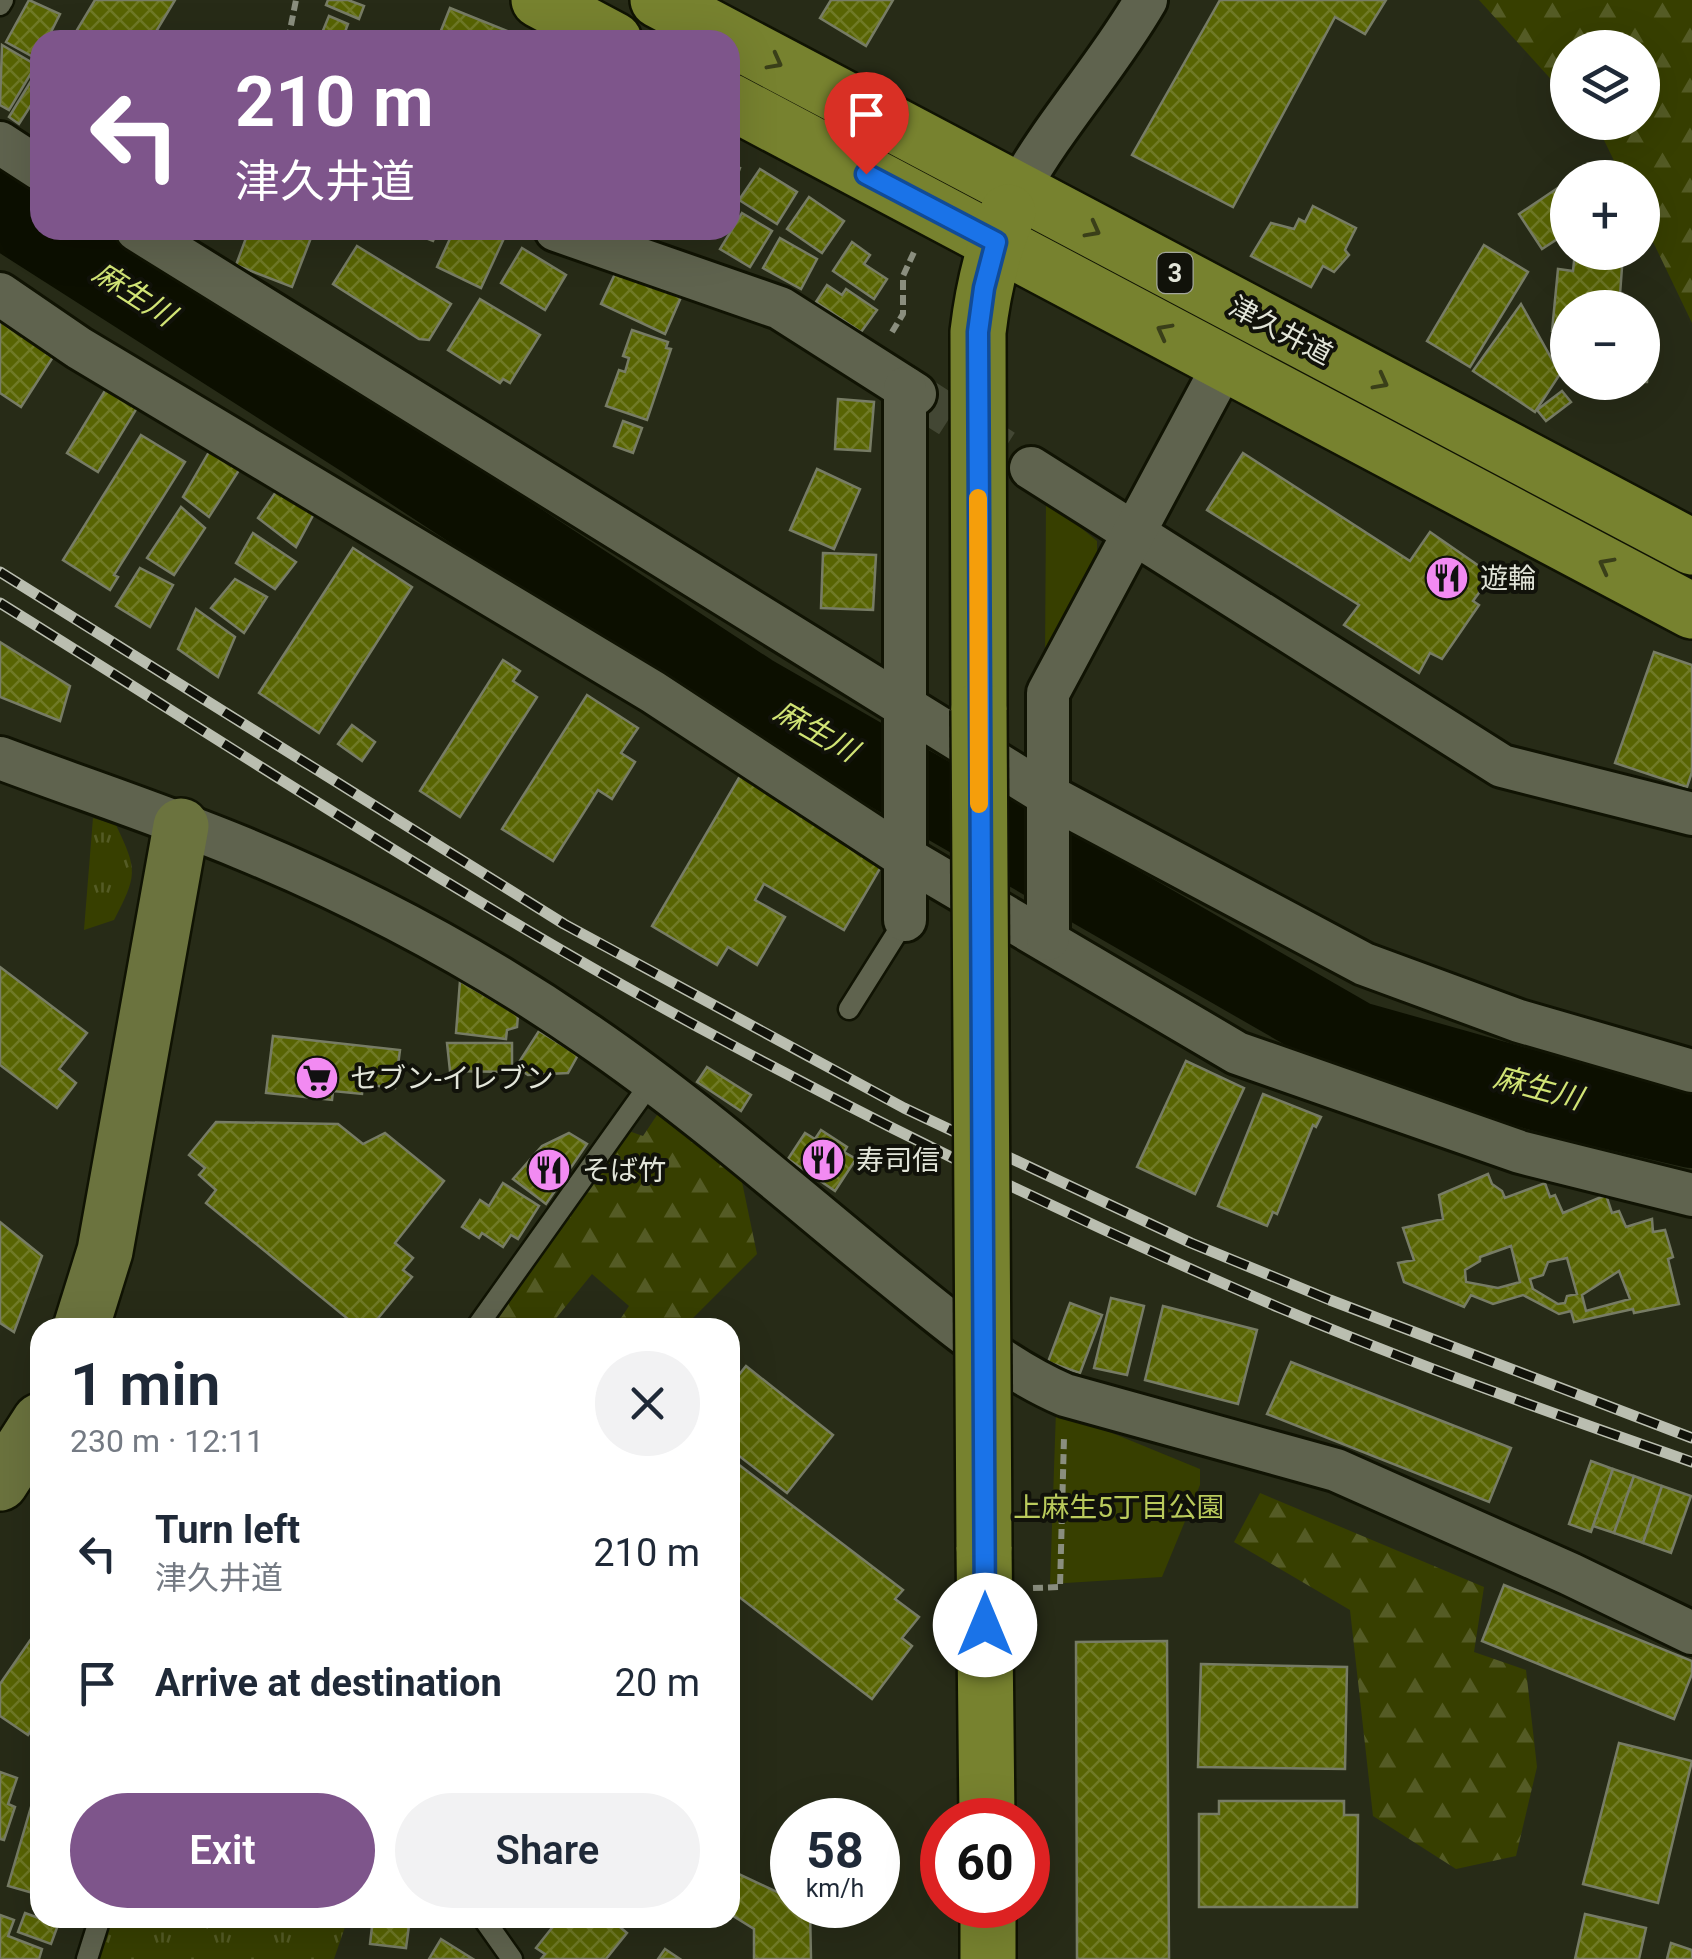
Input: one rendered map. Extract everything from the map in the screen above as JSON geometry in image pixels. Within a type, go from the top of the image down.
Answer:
[{"type":"main road","points":[[539,0],[595,30]]},
{"type":"main road","name":"津久井道","points":[[658,0],[715,30]]},
{"type":"main road","name":"津久井道","points":[[740,43],[1692,547]]},
{"type":"main road","name":"津久井道","points":[[740,106],[1692,611]]},
{"type":"main road","points":[[988,1798],[978,332],[996,242],[1018,190]]},
{"type":"main road","points":[[988,1928],[988,1959]]},
{"type":"street","points":[[1018,190],[1036,156],[1128,32],[1146,0]]},
{"type":"street","points":[[0,143],[30,162]]},
{"type":"street","points":[[585,240],[780,308],[897,383],[905,712],[905,920]]},
{"type":"street","points":[[181,242],[1049,806],[1364,964],[1519,1020],[1692,1071]]},
{"type":"street","points":[[0,294],[96,358],[653,692],[906,858],[1048,919],[1237,1053],[1520,1152],[1692,1195]]},
{"type":"street","points":[[1048,919],[1048,693],[1225,364]]},
{"type":"street","points":[[1031,468],[1502,766],[1692,814]]},
{"type":"street","points":[[0,758],[241,848],[460,956],[586,1033],[652,1081],[958,1328],[1042,1385],[1064,1395],[1336,1470],[1692,1633]]},
{"type":"street","points":[[84,1318],[105,1251],[180,826]]},
{"type":"street","points":[[0,1483],[30,1436]]},
{"type":"lane","points":[[849,1009],[905,920]]},
{"type":"lane","points":[[482,1318],[652,1081]]},
{"type":"lane","points":[[494,1318],[502,1288]]},
{"type":"lane","points":[[86,1959],[97,1928]]},
{"type":"lane","points":[[489,1928],[512,1959]]},
{"type":"path","points":[[290,30],[296,0]]},
{"type":"path","points":[[897,383],[902,276],[919,240]]},
{"type":"path","points":[[1031,1588],[1060,1587],[1064,1435]]},
{"type":"green space","points":[[1479,0],[1692,0],[1692,323],[1660,256],[1660,160],[1614,160],[1604,140],[1660,140],[1660,30],[1550,30],[1550,78]]},
{"type":"green space","points":[[1046,499],[1097,541],[1097,564],[1045,661]]},
{"type":"green space","points":[[93,818],[116,825],[132,873],[114,920],[84,930]]},
{"type":"green space","points":[[661,1109],[742,1182],[757,1254],[693,1318],[621,1318],[629,1306],[592,1274],[556,1318],[499,1318],[626,1130],[643,1136]]},
{"type":"green space","name":"上麻生5丁目公園","points":[[1056,1410],[1200,1469],[1200,1485],[1162,1577],[1050,1584]]},
{"type":"green space","points":[[1260,1493],[1484,1587],[1474,1652],[1526,1670],[1537,1767],[1516,1856],[1456,1869],[1373,1816],[1350,1610],[1234,1542]]},
{"type":"green space","points":[[101,1928],[345,1928],[334,1959],[89,1959]]},
{"type":"building","points":[[29,0],[60,14],[52,30],[30,30],[30,55],[6,42]]},
{"type":"building","points":[[95,0],[175,0],[157,30],[77,30]]},
{"type":"building","points":[[328,0],[348,0],[364,6],[359,19],[326,5]]},
{"type":"building","points":[[831,0],[893,0],[866,46],[820,18]]},
{"type":"building","points":[[1220,0],[1386,0],[1365,34],[1335,17],[1233,207],[1132,155]]},
{"type":"building","points":[[450,8],[505,30],[441,30]]},
{"type":"building","points":[[329,16],[348,24],[346,30],[323,30]]},
{"type":"building","points":[[2,45],[30,61],[30,75],[9,110],[0,105]]},
{"type":"building","points":[[30,83],[30,107],[19,124],[9,117]]},
{"type":"building","points":[[760,169],[797,192],[777,224],[740,199]]},
{"type":"building","points":[[1550,193],[1550,244],[1542,249],[1519,214]]},
{"type":"building","points":[[809,197],[844,221],[822,253],[787,229]]},
{"type":"building","points":[[1313,206],[1356,228],[1345,250],[1349,255],[1334,272],[1323,266],[1311,287],[1251,256],[1271,223],[1294,229],[1299,219],[1305,222]]},
{"type":"building","points":[[742,213],[772,231],[750,267],[720,249],[726,240],[740,240]]},
{"type":"building","points":[[780,238],[817,259],[801,289],[763,268]]},
{"type":"building","points":[[245,240],[310,240],[292,287],[236,265]]},
{"type":"building","points":[[449,240],[503,240],[481,288],[437,267]]},
{"type":"building","points":[[852,242],[870,255],[864,264],[887,279],[874,299],[833,271]]},
{"type":"building","points":[[1484,245],[1528,272],[1470,367],[1427,341]]},
{"type":"building","points":[[357,246],[451,304],[429,340],[419,339],[333,284]]},
{"type":"building","points":[[522,248],[566,275],[545,310],[501,283]]},
{"type":"building","points":[[622,259],[685,288],[665,334],[601,304]]},
{"type":"building","points":[[1558,270],[1622,270],[1620,290],[1556,290]]},
{"type":"building","points":[[827,285],[842,295],[846,289],[877,310],[861,332],[816,302]]},
{"type":"building","points":[[480,299],[540,335],[510,383],[503,379],[500,383],[448,350]]},
{"type":"building","points":[[1521,304],[1550,356],[1550,389],[1535,412],[1473,371]]},
{"type":"building","points":[[0,306],[51,348],[47,354],[53,357],[21,407],[0,393]]},
{"type":"building","points":[[632,330],[668,342],[666,348],[671,349],[647,420],[606,406],[619,370],[625,372],[629,358],[623,356]]},
{"type":"building","points":[[106,389],[137,408],[98,472],[67,453]]},
{"type":"building","points":[[838,399],[874,402],[870,451],[835,449]]},
{"type":"building","points":[[1550,400],[1571,402],[1546,421],[1537,410]]},
{"type":"building","points":[[623,421],[642,428],[633,453],[614,446]]},
{"type":"building","points":[[141,435],[185,462],[114,575],[118,577],[110,590],[63,560]]},
{"type":"building","points":[[213,445],[241,467],[209,517],[183,497]]},
{"type":"building","points":[[1243,453],[1410,561],[1430,532],[1492,575],[1473,601],[1479,605],[1442,659],[1430,653],[1419,673],[1344,625],[1359,605],[1207,510]]},
{"type":"building","points":[[817,469],[860,489],[834,549],[790,530]]},
{"type":"building","points":[[280,486],[316,510],[296,547],[258,518]]},
{"type":"building","points":[[181,507],[205,528],[174,575],[147,558]]},
{"type":"building","points":[[253,533],[296,562],[275,589],[236,563]]},
{"type":"building","points":[[353,548],[412,587],[319,733],[259,693]]},
{"type":"building","points":[[823,553],[876,555],[873,610],[821,608]]},
{"type":"building","points":[[140,568],[173,585],[150,627],[116,606]]},
{"type":"building","points":[[235,579],[267,597],[244,633],[211,608]]},
{"type":"building","points":[[196,609],[235,637],[218,677],[178,649]]},
{"type":"building","points":[[0,642],[70,686],[60,721],[0,697]]},
{"type":"building","points":[[1654,652],[1692,665],[1692,772],[1687,787],[1615,763]]},
{"type":"building","points":[[503,660],[520,671],[513,681],[537,697],[460,817],[420,791]]},
{"type":"building","points":[[587,695],[638,728],[621,753],[635,762],[612,799],[598,790],[553,861],[502,829]]},
{"type":"building","points":[[352,725],[375,742],[362,761],[338,744]]},
{"type":"building","points":[[743,771],[885,860],[844,930],[764,884],[755,900],[785,917],[757,965],[728,947],[717,965],[652,926]]},
{"type":"building","points":[[0,967],[87,1033],[59,1069],[76,1083],[57,1108],[0,1065]]},
{"type":"building","points":[[460,981],[518,1015],[517,1027],[507,1030],[506,1039],[456,1033]]},
{"type":"building","points":[[539,1031],[578,1055],[568,1073],[528,1075],[516,1067]]},
{"type":"building","points":[[273,1036],[400,1050],[395,1088],[363,1084],[362,1094],[333,1091],[332,1100],[266,1093]]},
{"type":"building","points":[[447,1043],[512,1043],[512,1072],[450,1071]]},
{"type":"building","points":[[1186,1061],[1244,1088],[1195,1194],[1137,1167]]},
{"type":"building","points":[[707,1067],[751,1095],[741,1111],[697,1082]]},
{"type":"building","points":[[1263,1094],[1321,1117],[1316,1127],[1313,1125],[1277,1214],[1273,1212],[1267,1226],[1218,1206]]},
{"type":"building","points":[[216,1122],[338,1124],[363,1144],[385,1133],[444,1181],[395,1243],[413,1258],[403,1270],[412,1277],[378,1318],[347,1318],[206,1203],[216,1190],[199,1175],[205,1168],[189,1155]]},
{"type":"building","points":[[821,1130],[847,1147],[844,1152],[856,1159],[835,1191],[788,1159],[805,1133],[815,1139]]},
{"type":"building","points":[[569,1133],[587,1144],[546,1204],[513,1179],[542,1146]]},
{"type":"building","points":[[1488,1174],[1505,1198],[1545,1183],[1563,1213],[1606,1195],[1612,1213],[1619,1211],[1626,1227],[1652,1219],[1653,1232],[1665,1230],[1679,1304],[1574,1322],[1571,1311],[1559,1314],[1523,1295],[1493,1304],[1471,1295],[1464,1307],[1404,1282],[1398,1263],[1414,1260],[1403,1228],[1443,1219],[1439,1195]],"holes":[[[1511,1246],[1520,1282],[1498,1288],[1466,1282],[1465,1270],[1480,1261],[1480,1257]],[[1567,1258],[1577,1294],[1567,1296],[1565,1303],[1558,1304],[1533,1289],[1530,1279],[1543,1275],[1548,1262]],[[1619,1271],[1630,1299],[1586,1311],[1582,1295]]]},
{"type":"building","points":[[503,1183],[539,1206],[518,1239],[511,1235],[503,1247],[482,1233],[479,1238],[462,1227],[480,1200],[489,1206]]},
{"type":"building","points":[[0,1222],[42,1256],[14,1332],[0,1323]]},
{"type":"building","points":[[1111,1298],[1144,1306],[1127,1375],[1094,1368]]},
{"type":"building","points":[[1070,1303],[1102,1315],[1080,1373],[1048,1362]]},
{"type":"building","points":[[1163,1306],[1257,1330],[1238,1404],[1145,1380]]},
{"type":"building","points":[[1291,1362],[1511,1448],[1489,1502],[1267,1414]]},
{"type":"building","points":[[746,1366],[833,1435],[787,1493],[740,1457],[740,1374]]},
{"type":"building","points":[[1591,1461],[1613,1469],[1591,1532],[1569,1524]]},
{"type":"building","points":[[740,1466],[903,1590],[895,1599],[919,1617],[902,1638],[912,1646],[872,1699],[740,1598]]},
{"type":"building","points":[[1613,1469],[1634,1476],[1614,1533],[1593,1526]]},
{"type":"building","points":[[1634,1476],[1662,1486],[1643,1543],[1614,1533]]},
{"type":"building","points":[[1662,1486],[1691,1496],[1671,1553],[1643,1543]]},
{"type":"building","points":[[1504,1585],[1692,1661],[1692,1674],[1674,1719],[1482,1641]]},
{"type":"building","points":[[30,1640],[28,1735],[0,1716],[0,1684]]},
{"type":"building","points":[[1167,1641],[1169,1959],[1077,1959],[1076,1642]]},
{"type":"building","points":[[1201,1664],[1347,1667],[1345,1769],[1198,1767]]},
{"type":"building","points":[[1619,1743],[1692,1761],[1658,1903],[1583,1884]]},
{"type":"building","points":[[0,1772],[17,1778],[8,1804],[15,1807],[4,1840],[0,1839]]},
{"type":"building","points":[[1219,1801],[1344,1801],[1344,1815],[1358,1815],[1357,1907],[1199,1907],[1199,1814],[1219,1814]]},
{"type":"building","points":[[30,1810],[30,1892],[8,1886]]},
{"type":"building","points":[[740,1875],[770,1889],[770,1928],[810,1928],[811,1959],[754,1959],[754,1929],[740,1920]]},
{"type":"building","points":[[25,1913],[30,1915],[30,1928],[57,1928],[51,1944],[18,1932]]},
{"type":"building","points":[[1585,1914],[1646,1928],[1639,1959],[1575,1959]]},
{"type":"building","points":[[0,1915],[14,1920],[8,1936],[42,1949],[39,1959],[0,1959]]},
{"type":"building","points":[[372,1928],[409,1928],[406,1948],[370,1944]]},
{"type":"building","points":[[552,1928],[621,1928],[627,1933],[606,1959],[541,1959],[545,1954],[536,1948]]},
{"type":"building","points":[[441,1939],[473,1959],[429,1959]]},
{"type":"building","points":[[1671,1943],[1692,1950],[1692,1959],[1667,1959]]},
{"type":"building","points":[[665,1949],[680,1959],[658,1959]]},
{"type":"waterway","name":"麻生川","points":[[0,207],[30,226]]},
{"type":"waterway","name":"麻生川","points":[[52,240],[751,693],[1355,1040],[1575,1102],[1692,1129]]},
{"type":"tunnel","points":[[915,394],[1031,468]]},
{"type":"railway","points":[[0,572],[564,924],[904,1108],[1191,1243],[1692,1438]]},
{"type":"railway","points":[[0,603],[543,940],[864,1114],[1001,1182],[1280,1308],[1433,1369],[1692,1462]]},
{"type":"slow traffic","points":[[978,498],[979,804]]},
{"type":"place","name":"遊輪","points":[[1447,578]]},
{"type":"place","name":"セブン-イレブン","points":[[317,1078]]},
{"type":"place","name":"寿司信","points":[[823,1160]]},
{"type":"place","name":"そば竹","points":[[549,1170]]},
{"type":"route","points":[[866,174],[996,242],[978,332],[985,1625]]}]
